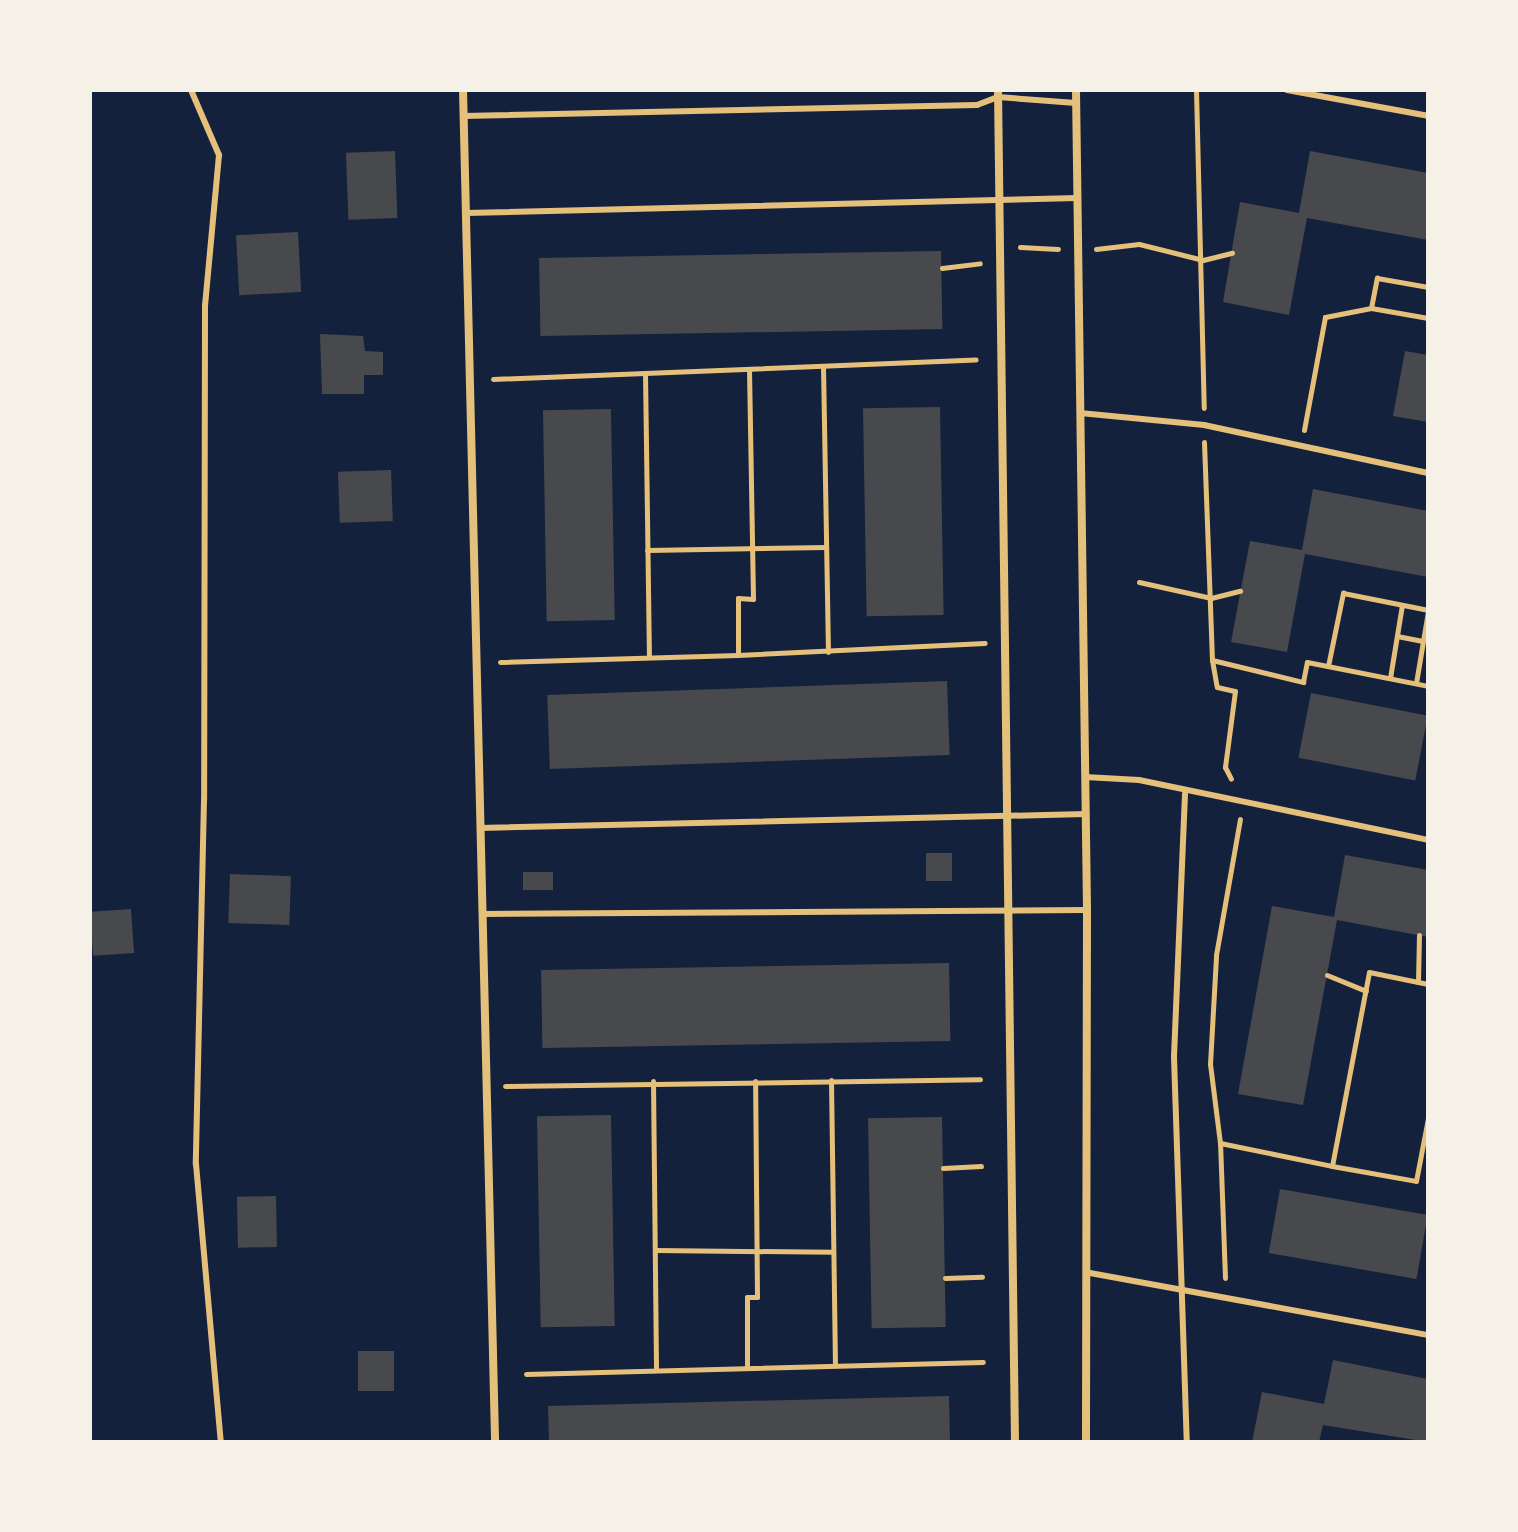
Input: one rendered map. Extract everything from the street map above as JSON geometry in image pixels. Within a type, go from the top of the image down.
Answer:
[{"type":"street","points":[[463,90],[495,1442]]},
{"type":"street","points":[[1076,90],[1090,1273],[1086,1442]]},
{"type":"street","points":[[998,94],[1011,815],[1015,1442]]},
{"type":"lane","points":[[191,90],[219,155],[205,305],[204,784],[196,1164],[221,1442]]},
{"type":"lane","points":[[1287,90],[1428,116]]},
{"type":"lane","points":[[463,116],[977,105],[998,94],[1076,103]]},
{"type":"lane","points":[[466,213],[1079,198]]},
{"type":"lane","points":[[1080,413],[1204,425],[1428,473]]},
{"type":"lane","points":[[1085,777],[1139,780],[1185,794],[1428,840]]},
{"type":"lane","points":[[1185,794],[1174,1057],[1185,1289],[1187,1442]]},
{"type":"lane","points":[[480,828],[1086,814]]},
{"type":"lane","points":[[483,914],[1087,910]]},
{"type":"lane","points":[[1090,1273],[1428,1335]]},
{"type":"path","points":[[1196,90],[1212,660],[1217,687],[1235,691],[1225,767],[1242,804],[1216,955],[1210,1064],[1220,1143],[1226,1298]]},
{"type":"path","points":[[942,268],[975,267]]},
{"type":"path","points":[[1371,308],[1377,278],[1428,287]]},
{"type":"path","points":[[1301,447],[1325,317],[1371,308],[1428,318]]},
{"type":"path","points":[[493,379],[976,360]]},
{"type":"path","points":[[823,366],[828,652]]},
{"type":"path","points":[[738,655],[738,598],[753,599],[749,369]]},
{"type":"path","points":[[645,373],[649,657]]},
{"type":"path","points":[[647,550],[826,547]]},
{"type":"path","points":[[1139,582],[1211,598],[1240,591]]},
{"type":"path","points":[[1328,666],[1343,593],[1428,610],[1416,683]]},
{"type":"path","points":[[1390,678],[1402,605]]},
{"type":"path","points":[[1397,636],[1423,641]]},
{"type":"path","points":[[500,662],[828,652],[985,643]]},
{"type":"path","points":[[1212,660],[1303,682],[1307,662],[1428,686]]},
{"type":"path","points":[[1418,982],[1419,935]]},
{"type":"path","points":[[1332,1166],[1369,972],[1428,984]]},
{"type":"path","points":[[1327,975],[1366,991]]},
{"type":"path","points":[[486,1086],[653,1081],[980,1079]]},
{"type":"path","points":[[747,1366],[747,1297],[757,1297],[755,1080]]},
{"type":"path","points":[[831,1080],[835,1365]]},
{"type":"path","points":[[653,1081],[656,1368]]},
{"type":"path","points":[[1220,1143],[1416,1181],[1424,1156],[1428,1118]]},
{"type":"path","points":[[943,1168],[981,1166]]},
{"type":"path","points":[[655,1250],[833,1252]]},
{"type":"path","points":[[945,1278],[982,1277]]},
{"type":"path","points":[[526,1374],[656,1368],[983,1362]]},
{"type":"building","points":[[395,151],[397,218],[348,220],[346,153]]},
{"type":"building","points":[[1310,151],[1428,173],[1428,240],[1307,218],[1289,315],[1223,302],[1240,202],[1299,213]]},
{"type":"building","points":[[298,232],[301,292],[239,295],[236,235]]},
{"type":"building","points":[[941,251],[942,329],[540,336],[539,258]]},
{"type":"building","points":[[320,334],[363,336],[365,351],[383,352],[383,375],[364,375],[364,394],[322,394]]},
{"type":"building","points":[[1405,351],[1428,355],[1428,422],[1393,416]]},
{"type":"building","points":[[940,407],[944,615],[867,616],[863,408]]},
{"type":"building","points":[[611,409],[615,620],[547,621],[543,410]]},
{"type":"building","points":[[391,470],[393,521],[340,523],[338,472]]},
{"type":"building","points":[[1313,489],[1428,511],[1428,577],[1305,554],[1287,652],[1231,642],[1250,541],[1302,550]]},
{"type":"building","points":[[947,681],[950,755],[550,769],[547,695]]},
{"type":"building","points":[[1311,693],[1428,716],[1415,780],[1298,758]]},
{"type":"building","points":[[926,853],[952,853],[952,881],[926,881]]},
{"type":"building","points":[[1345,855],[1428,870],[1428,937],[1337,920],[1303,1105],[1238,1094],[1272,906],[1334,917]]},
{"type":"building","points":[[523,872],[553,872],[553,890],[523,890]]},
{"type":"building","points":[[230,874],[291,876],[289,925],[228,923]]},
{"type":"building","points":[[131,909],[134,953],[93,956],[90,912]]},
{"type":"building","points":[[949,963],[950,1041],[542,1048],[541,970]]},
{"type":"building","points":[[611,1115],[615,1326],[541,1327],[537,1116]]},
{"type":"building","points":[[942,1117],[946,1327],[872,1328],[868,1118]]},
{"type":"building","points":[[1280,1189],[1428,1215],[1416,1279],[1269,1253]]},
{"type":"building","points":[[276,1196],[277,1247],[238,1248],[237,1197]]},
{"type":"building","points":[[358,1351],[394,1351],[394,1391],[358,1391]]},
{"type":"building","points":[[1333,1360],[1428,1379],[1428,1442],[1323,1425],[1319,1442],[1252,1442],[1262,1392],[1324,1404]]},
{"type":"building","points":[[949,1396],[950,1442],[549,1442],[548,1406]]}]
